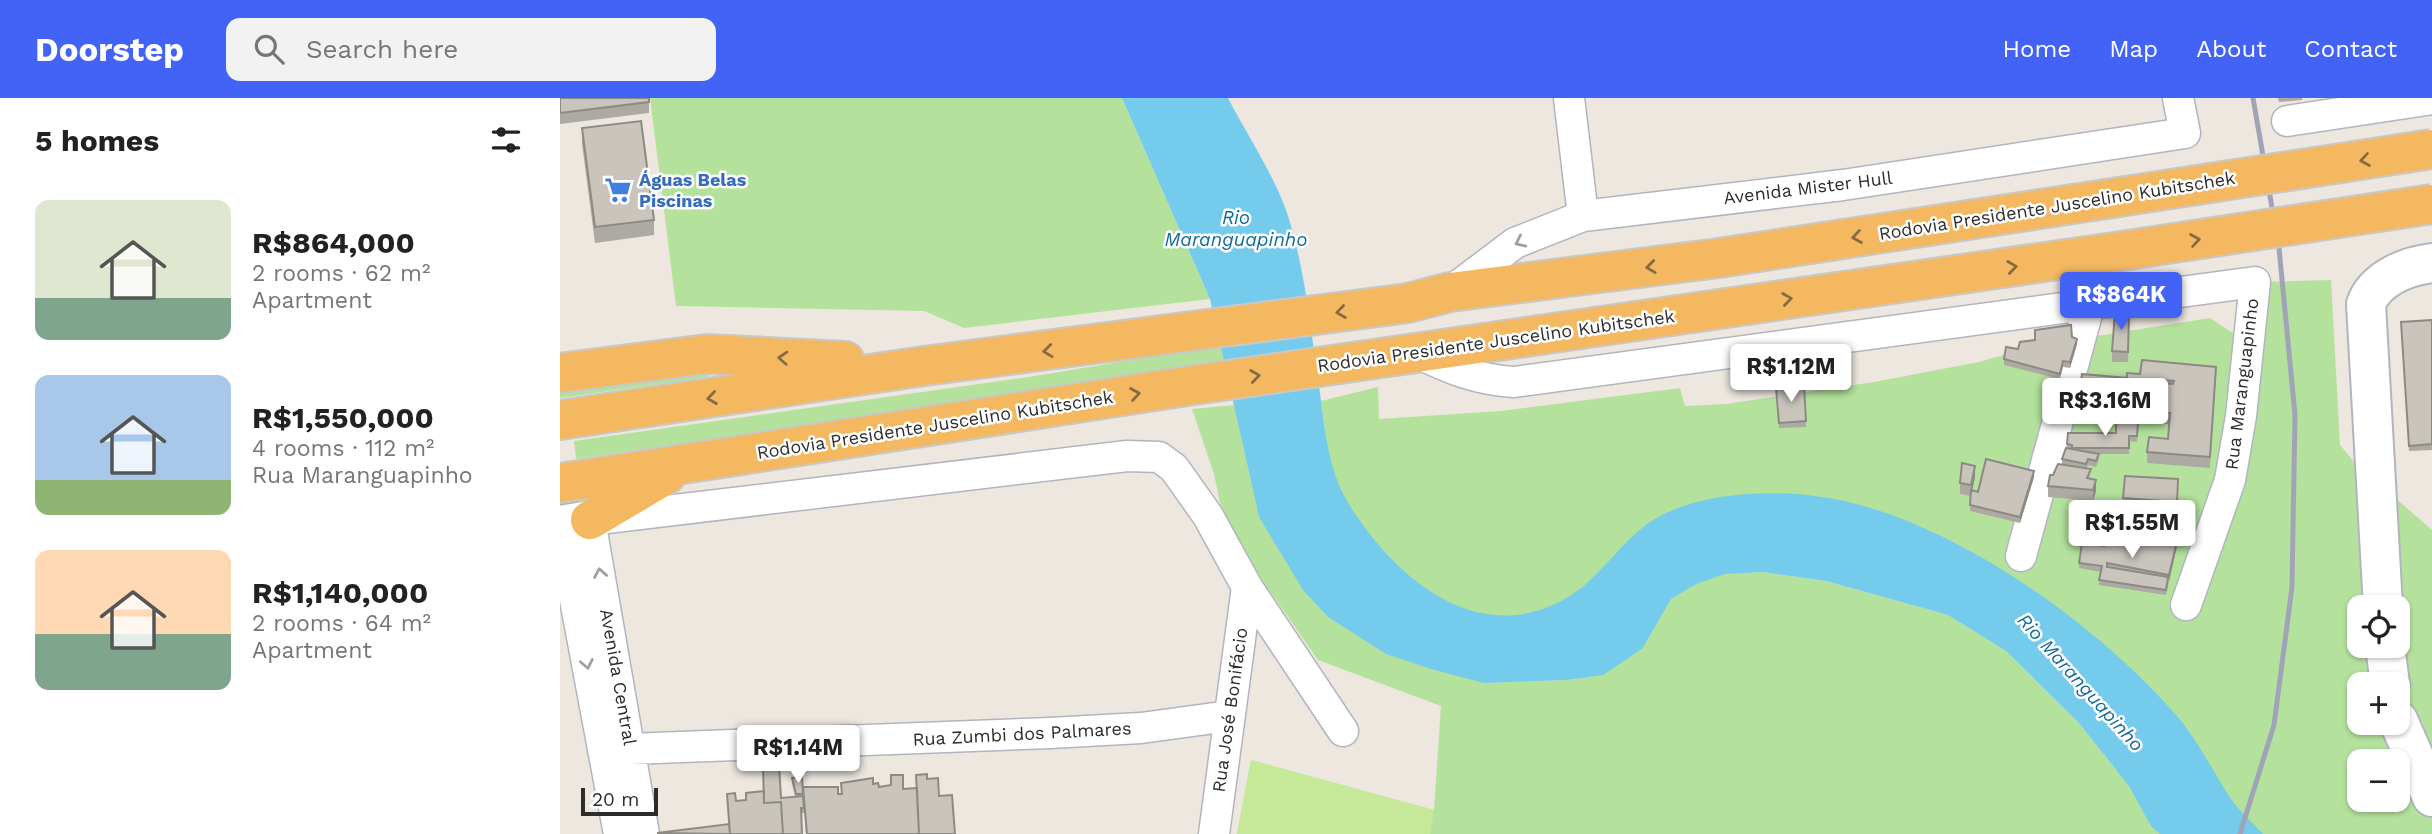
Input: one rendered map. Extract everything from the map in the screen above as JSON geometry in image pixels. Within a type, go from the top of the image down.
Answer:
[{"type":"highway","name":"Rodovia Presidente Juscelino Kubitschek","points":[[560,420],[924,366],[1408,303],[1450,292],[1719,258],[2432,149]]},
{"type":"highway","name":"Rodovia Presidente Juscelino Kubitschek","points":[[560,483],[1187,386],[2432,204]]},
{"type":"highway","points":[[560,373],[707,354],[924,366]]},
{"type":"highway","points":[[570,524],[681,466]]},
{"type":"main road","points":[[2382,595],[2366,304],[2371,289],[2386,279],[2432,263]]},
{"type":"main road","points":[[2405,735],[2432,797]]},
{"type":"street","points":[[1569,98],[1583,216]]},
{"type":"street","name":"Avenida Mister Hull","points":[[1450,292],[1515,243],[1583,216],[1843,185],[2185,133],[2179,98]]},
{"type":"street","points":[[2287,121],[2432,99]]},
{"type":"street","name":"Rua Maranguapinho","points":[[2090,303],[2255,282],[2241,416],[2230,480],[2186,605]]},
{"type":"street","points":[[1410,354],[1465,375],[1489,381],[1514,382],[2090,303],[2021,556]]},
{"type":"street","points":[[570,524],[1145,454],[1159,457],[1181,476],[1208,516],[1247,587],[1343,731]]},
{"type":"street","name":"Avenida Central","points":[[570,524],[617,749],[644,834]]},
{"type":"street","name":"Rua José Bonifácio","points":[[1214,834],[1247,587]]},
{"type":"street","name":"Rua Zumbi dos Palmares","points":[[617,749],[1140,728],[1229,716]]},
{"type":"street","name":"Avenida Central","points":[[617,749],[619,834]]},
{"type":"green space","points":[[650,98],[1122,98],[1210,299],[964,328],[924,311],[676,306]]},
{"type":"green space","points":[[2331,280],[2340,445],[2355,463],[2432,530],[2432,834],[1237,834],[1251,760],[1434,810],[1441,706],[1318,660],[1225,527],[1214,474],[1192,409],[1234,405],[1259,517],[1484,683],[1567,680],[1603,674],[1642,649],[1450,615],[1305,508],[1325,430],[1321,401],[1378,387],[1379,419],[1501,411],[1680,388],[1685,406],[1726,404],[1874,382],[1979,362],[2034,346],[2210,318],[2257,349],[2262,282]],"holes":[[[1793,541],[2068,665],[2116,770],[2078,722],[2006,651],[1948,615],[1826,581],[1762,572],[1732,573]]]},
{"type":"green space","points":[[1221,345],[1225,365],[576,459],[574,441],[1029,377]]},
{"type":"green space","points":[[705,371],[709,377],[560,398],[560,386]]},
{"type":"green space","points":[[1251,760],[1434,810],[1430,834],[1237,834]]},
{"type":"water","name":"Rio Maranguapinho","points":[[1122,98],[1228,98],[1269,172],[1288,216],[1304,281],[1327,439],[1339,485],[1372,537],[1391,559],[1436,595],[1460,607],[1486,614],[1512,615],[1540,610],[1581,588],[1649,523],[1662,515],[1697,502],[1737,495],[1777,493],[1815,496],[1863,506],[1913,523],[1963,547],[2059,608],[2103,643],[2176,715],[2197,743],[2231,799],[2263,834],[2160,834],[2151,826],[2129,786],[2078,722],[2006,651],[1948,615],[1826,581],[1762,572],[1725,574],[1696,584],[1671,599],[1642,649],[1603,675],[1567,680],[1484,683],[1386,654],[1328,617],[1303,590],[1259,517],[1210,299]]},
{"type":"building","points":[[560,98],[649,98],[649,102],[560,113]]},
{"type":"building","name":"Águas Belas Piscinas","points":[[641,121],[654,220],[595,227],[582,128]]},
{"type":"building","points":[[2122,308],[2127,308],[2129,313],[2128,352],[2112,351],[2115,313],[2122,313]]},
{"type":"building","points":[[2432,320],[2432,444],[2409,446],[2401,322]]},
{"type":"building","points":[[2071,325],[2072,337],[2077,339],[2070,362],[2063,361],[2060,374],[2004,359],[2006,347],[2018,349],[2020,342],[2035,340],[2035,330]]},
{"type":"building","points":[[2142,360],[2216,367],[2210,457],[2147,452],[2149,437],[2168,439],[2170,413],[2159,413],[2161,390],[2140,388],[2139,396],[2123,396],[2123,412],[2073,411],[2077,381],[2126,386],[2127,373],[2140,374]],"holes":[[[2162,380],[2174,381],[2173,384],[2162,383]]]},
{"type":"building","points":[[2082,374],[2127,378],[2126,386],[2081,381]]},
{"type":"building","points":[[1804,385],[1806,421],[1779,423],[1776,388]]},
{"type":"building","points":[[2116,422],[2138,423],[2137,436],[2129,436],[2129,448],[2072,448],[2072,445],[2067,444],[2068,433],[2116,433]]},
{"type":"building","points":[[2066,448],[2099,454],[2096,461],[2088,459],[2086,464],[2062,459]]},
{"type":"building","points":[[1986,459],[2034,471],[2020,517],[1970,505],[1971,490],[1978,492]]},
{"type":"building","points":[[1962,463],[1975,466],[1971,485],[1960,483]]},
{"type":"building","points":[[2058,464],[2091,469],[2087,478],[2096,480],[2093,490],[2048,486],[2050,475],[2053,475]]},
{"type":"building","points":[[2125,476],[2178,479],[2177,502],[2123,498]]},
{"type":"building","points":[[2106,534],[2177,541],[2169,575],[2107,563],[2107,567],[2168,577],[2166,590],[2099,580],[2102,566],[2079,563],[2082,543],[2104,546]]},
{"type":"building","points":[[779,765],[781,798],[803,796],[802,834],[783,834],[781,802],[764,803],[763,767]]},
{"type":"building","points":[[927,774],[927,779],[938,778],[939,796],[952,795],[955,834],[919,834],[916,775]]},
{"type":"building","points":[[891,775],[903,775],[903,789],[917,788],[919,834],[807,834],[803,787],[838,787],[838,794],[842,794],[841,783],[873,778],[873,784],[878,783],[879,787],[891,785]]},
{"type":"building","points":[[802,777],[803,794],[796,794],[792,778]]},
{"type":"building","points":[[764,791],[764,803],[781,802],[783,834],[730,834],[727,794],[735,793],[736,801],[746,800],[746,793]]},
{"type":"building","points":[[729,824],[730,834],[657,833]]},
{"type":"railway","points":[[2240,834],[2274,725],[2292,587],[2295,415],[2279,248],[2253,98]]},
{"type":"place","name":"Águas Belas Piscinas","points":[[618,190]]}]
